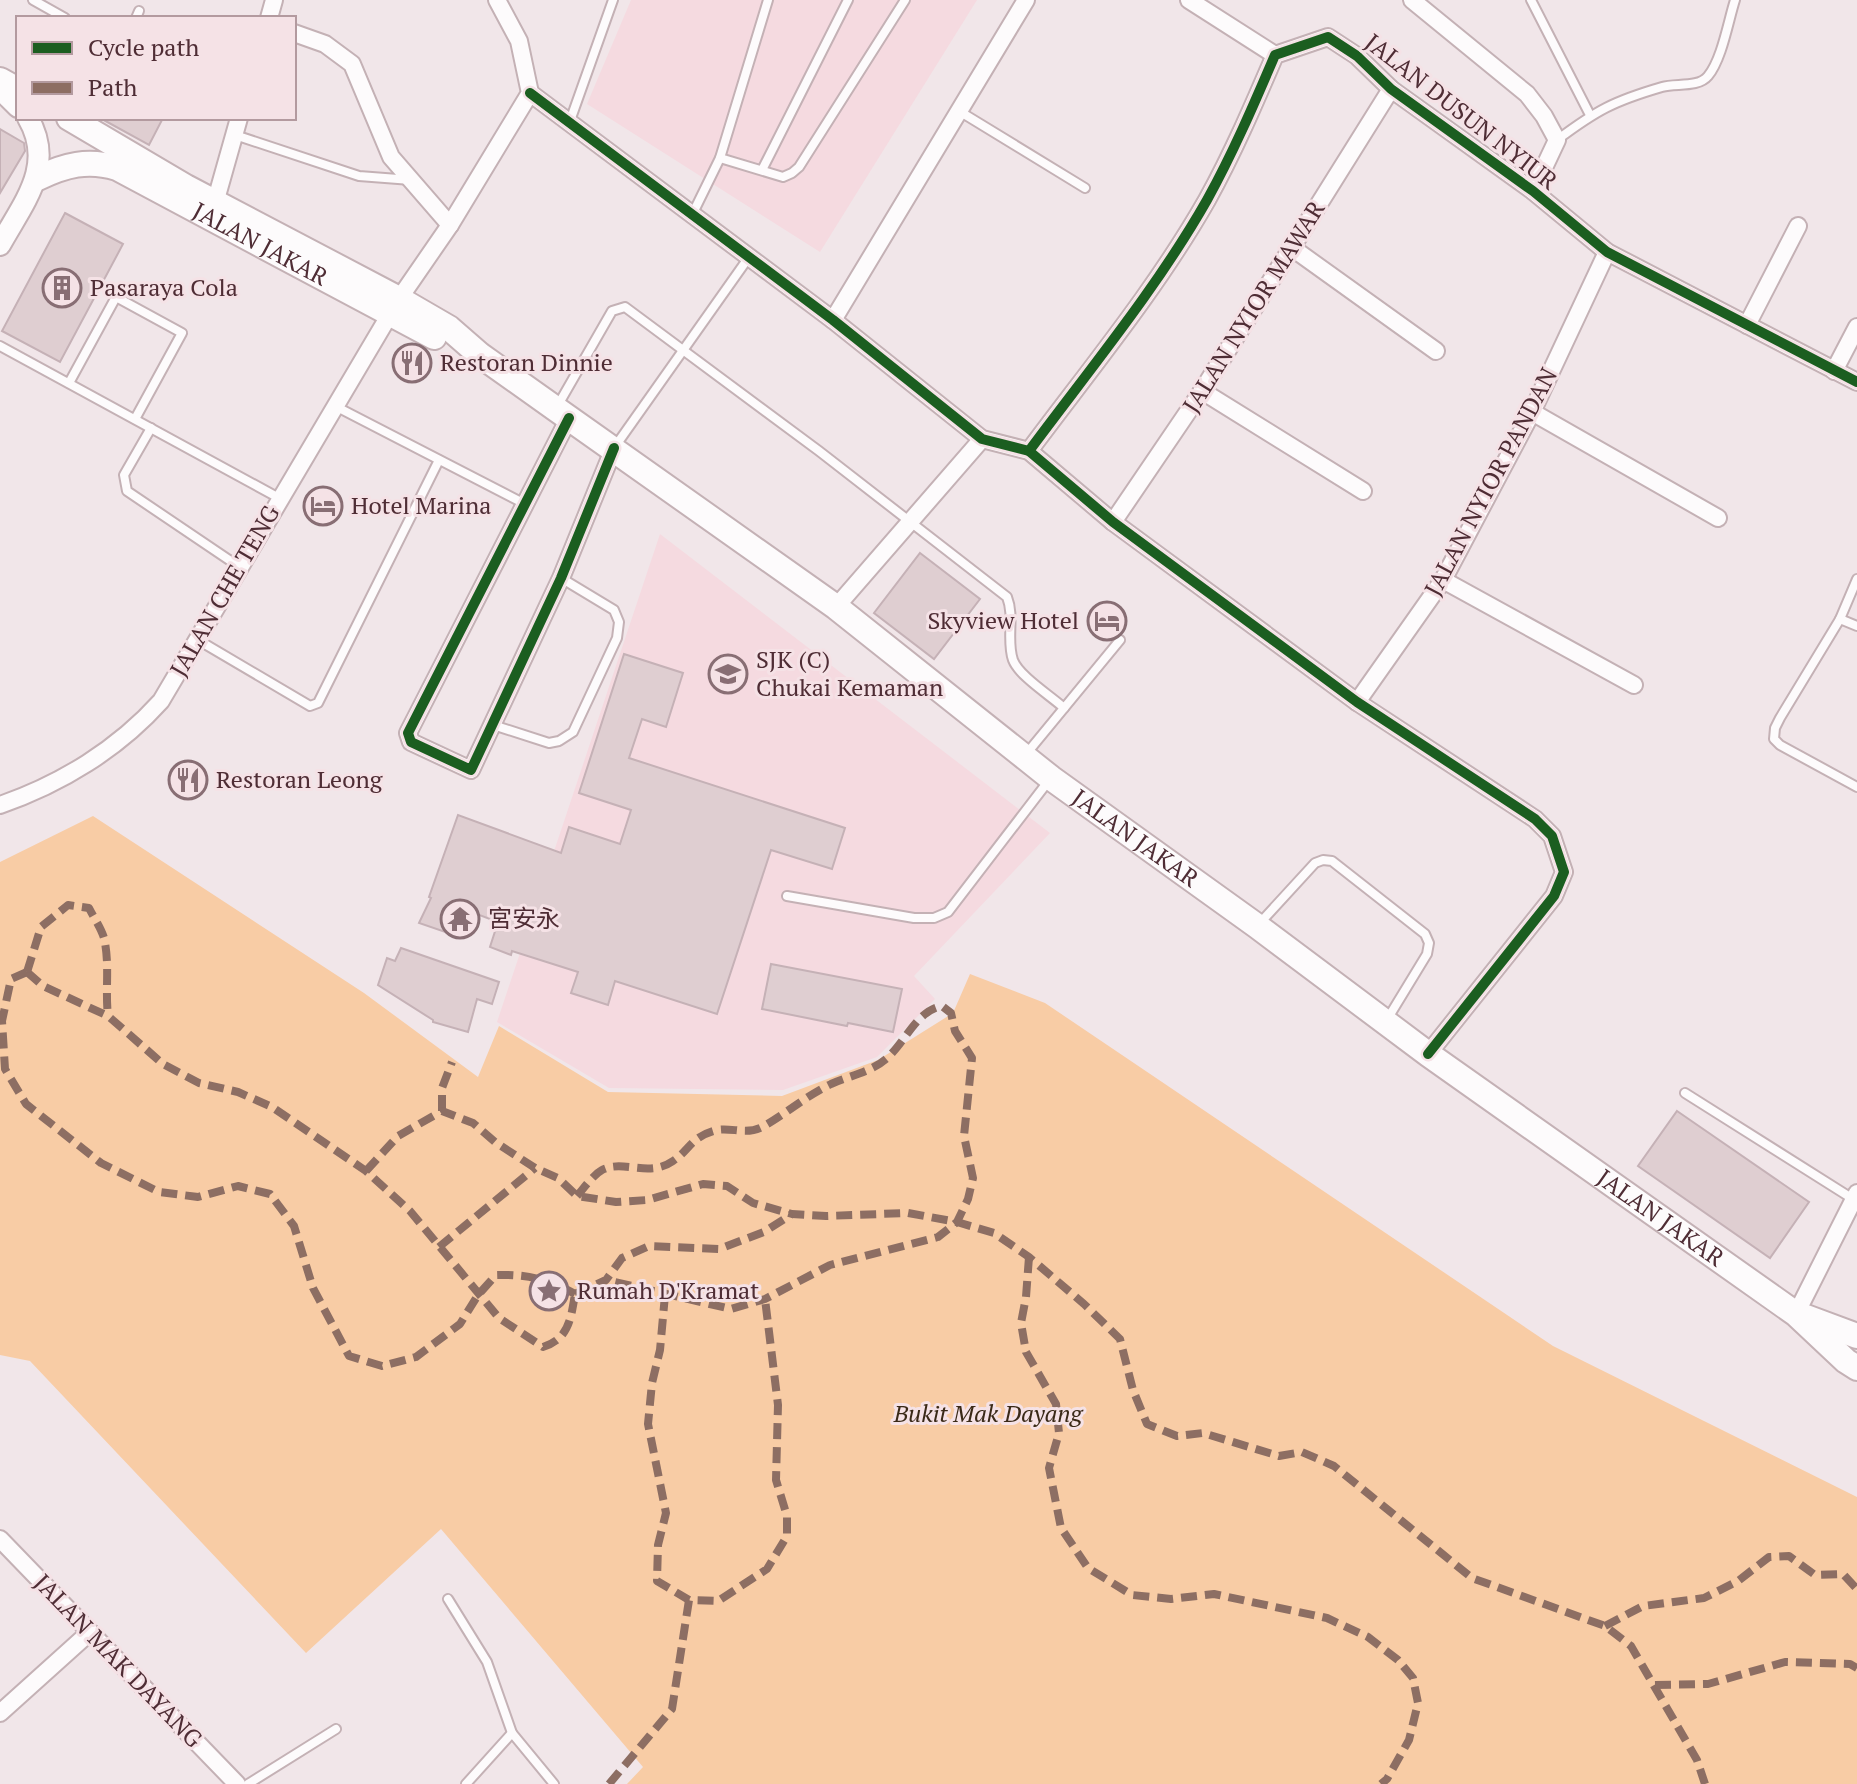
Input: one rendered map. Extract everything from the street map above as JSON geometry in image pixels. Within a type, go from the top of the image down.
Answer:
[{"type":"main road","name":"JALAN JAKAR","points":[[80,121],[394,306]]},
{"type":"main road","name":"JALAN JAKAR","points":[[38,178],[84,162],[117,168],[394,306],[449,328],[480,355],[836,607],[1051,778],[1428,1054],[1796,1314],[1857,1368]]},
{"type":"main road","name":"JALAN JAKAR","points":[[1796,1314],[1857,1336]]},
{"type":"street","points":[[497,0],[519,41],[530,93],[833,320],[982,439],[1029,451],[1113,522],[1357,702],[1535,819],[1552,836],[1564,872],[1554,896],[1428,1054]]},
{"type":"street","points":[[833,320],[1026,0]]},
{"type":"street","points":[[1029,451],[1150,287],[1206,200],[1253,107],[1275,55],[1189,0]]},
{"type":"street","points":[[1412,0],[1527,94],[1544,116],[1557,140],[1533,191]]},
{"type":"street","points":[[296,34],[325,44],[352,64],[391,157],[450,225]]},
{"type":"street","name":"JALAN DUSUN NYIUR","points":[[1275,55],[1328,37],[1357,56],[1391,89],[1533,191],[1607,252],[1857,382]]},
{"type":"street","points":[[0,89],[16,105]]},
{"type":"street","name":"JALAN NYIOR MAWAR","points":[[1113,522],[1202,391],[1391,89]]},
{"type":"street","name":"JALAN CHE TENG","points":[[0,805],[46,787],[110,749],[138,727],[161,701],[394,306],[450,225],[530,93]]},
{"type":"street","points":[[2,237],[38,178],[40,149],[29,120]]},
{"type":"street","points":[[215,203],[237,126]]},
{"type":"street","points":[[1747,325],[1798,226]]},
{"type":"street","points":[[1291,247],[1436,351]]},
{"type":"street","name":"JALAN NYIOR PANDAN","points":[[1357,702],[1443,580],[1532,412],[1607,252]]},
{"type":"street","points":[[1834,371],[1857,327]]},
{"type":"street","points":[[1202,391],[1363,491]]},
{"type":"street","points":[[1532,412],[1718,518]]},
{"type":"street","points":[[562,414],[525,504],[408,733],[411,742],[471,770],[561,578],[614,448]]},
{"type":"street","points":[[836,607],[982,439]]},
{"type":"street","points":[[1443,580],[1634,685]]},
{"type":"street","points":[[1796,1314],[1856,1196]]},
{"type":"street","name":"JALAN MAK DAYANG","points":[[0,1539],[237,1784]]},
{"type":"street","points":[[0,1713],[90,1632]]},
{"type":"lane","points":[[33,0],[61,16]]},
{"type":"lane","points":[[570,121],[613,0]]},
{"type":"lane","points":[[693,213],[720,158],[768,0]]},
{"type":"lane","points":[[762,170],[848,0]]},
{"type":"lane","points":[[720,158],[783,177],[799,167],[905,0]]},
{"type":"lane","points":[[1531,0],[1590,115]]},
{"type":"lane","points":[[1557,140],[1612,102],[1706,79],[1714,66],[1735,0]]},
{"type":"lane","points":[[959,111],[1085,188]]},
{"type":"lane","points":[[237,126],[359,176],[411,180]]},
{"type":"lane","points":[[614,448],[749,256]]},
{"type":"lane","points":[[69,383],[116,297],[182,333],[135,419]]},
{"type":"lane","points":[[562,414],[612,311],[625,307],[1007,597],[1012,609],[1012,658],[1018,669],[1064,708]]},
{"type":"lane","points":[[0,346],[279,498]]},
{"type":"lane","points":[[335,406],[525,504]]},
{"type":"lane","points":[[151,428],[124,475],[127,491],[241,569]]},
{"type":"lane","points":[[198,640],[310,706],[318,703],[439,460]]},
{"type":"lane","points":[[492,725],[549,743],[573,732],[617,638],[619,622],[614,610],[561,578]]},
{"type":"lane","points":[[1857,579],[1840,619],[1780,718],[1774,739],[1857,787]]},
{"type":"lane","points":[[1840,619],[1857,626]]},
{"type":"lane","points":[[1024,757],[1120,640]]},
{"type":"lane","points":[[787,896],[914,918],[934,918],[948,912],[1051,778]]},
{"type":"lane","points":[[1257,926],[1315,863],[1332,861],[1425,934],[1429,943],[1427,954],[1385,1022]]},
{"type":"lane","points":[[1685,1093],[1856,1196]]},
{"type":"lane","points":[[448,1599],[487,1662],[512,1733],[554,1784]]},
{"type":"lane","points":[[248,1784],[336,1729]]},
{"type":"lane","points":[[466,1784],[512,1733]]},
{"type":"shaded area","points":[[631,0],[977,0],[820,252],[587,104]]},
{"type":"shaded area","name":"SJK (C) Chukai Kemaman","points":[[660,534],[1050,833],[914,976],[935,999],[877,1057],[783,1090],[609,1088],[497,1022]]},
{"type":"green space","name":"Bukit Mak Dayang","points":[[93,816],[364,993],[478,1077],[499,1026],[608,1092],[782,1096],[878,1060],[953,1013],[970,974],[1045,1003],[1553,1346],[1857,1497],[1857,1784],[627,1784],[643,1767],[441,1529],[306,1653],[30,1361],[0,1355],[0,862]]},
{"type":"building","points":[[104,120],[162,120],[149,145]]},
{"type":"building","points":[[0,129],[24,143],[25,151],[0,193]]},
{"type":"building","name":"Pasaraya Cola","points":[[65,213],[123,244],[60,362],[2,331]]},
{"type":"building","points":[[920,553],[980,599],[934,659],[874,613]]},
{"type":"building","points":[[624,654],[683,673],[666,727],[642,719],[629,758],[845,828],[832,869],[771,850],[717,1014],[615,981],[608,1005],[571,993],[578,972],[490,947],[498,922],[469,911],[457,936],[419,923],[431,898],[458,815],[561,853],[569,827],[620,844],[631,810],[579,793]]},
{"type":"building","points":[[401,948],[499,982],[492,1004],[477,999],[468,1032],[433,1022],[378,985],[387,958],[395,961]]},
{"type":"building","points":[[771,964],[902,989],[893,1032],[762,1009]]},
{"type":"building","points":[[1677,1111],[1809,1202],[1770,1258],[1638,1166]]},
{"type":"marked path","points":[[27,972],[41,927],[68,905],[89,908],[103,934],[106,948],[108,1016]]},
{"type":"marked path","points":[[27,972],[11,979],[2,1021],[5,1069],[26,1104],[101,1163],[159,1192],[198,1197],[238,1186],[270,1194],[294,1226],[313,1288],[349,1356],[382,1366],[416,1357],[460,1324],[478,1295],[496,1275],[537,1278],[575,1294]]},
{"type":"marked path","points":[[27,972],[43,986],[108,1016],[163,1064],[199,1083],[238,1092],[272,1107],[366,1171],[410,1211],[499,1318],[543,1347],[563,1333],[570,1319],[575,1294]]},
{"type":"marked path","points":[[577,1196],[592,1178],[610,1167],[664,1166],[708,1133],[723,1129],[746,1131],[764,1126],[822,1089],[880,1063],[893,1052],[918,1020],[933,1009],[942,1006],[951,1013],[955,1031],[972,1058],[964,1136],[973,1178],[968,1199],[957,1222],[938,1237],[830,1265],[765,1299],[731,1309],[606,1280]]},
{"type":"marked path","points":[[442,1111],[442,1088],[452,1062]]},
{"type":"marked path","points":[[366,1171],[398,1136],[442,1111],[473,1123],[495,1142],[535,1168],[558,1178],[577,1196],[616,1202],[647,1200],[703,1184],[727,1186],[753,1203],[792,1214],[908,1213],[994,1233],[1029,1257],[1120,1339],[1133,1390],[1147,1424],[1177,1436],[1203,1433],[1279,1456],[1302,1452],[1334,1466],[1472,1578],[1605,1626],[1631,1646],[1697,1760],[1705,1784]]},
{"type":"marked path","points":[[439,1247],[535,1168]]},
{"type":"marked path","points":[[575,1294],[606,1280],[622,1258],[649,1246],[719,1249],[764,1232],[792,1214]]},
{"type":"marked path","points":[[1029,1257],[1021,1323],[1026,1352],[1056,1404],[1059,1433],[1049,1468],[1061,1528],[1088,1568],[1132,1595],[1171,1599],[1214,1594],[1327,1618],[1368,1637],[1398,1660],[1413,1678],[1418,1703],[1409,1740],[1381,1784]]},
{"type":"marked path","points":[[665,1295],[648,1424],[666,1513],[658,1545],[657,1581],[689,1600],[718,1601],[767,1569],[787,1536],[787,1516],[776,1480],[778,1405],[765,1299]]},
{"type":"marked path","points":[[1605,1626],[1643,1606],[1704,1598],[1738,1581],[1769,1557],[1789,1556],[1815,1575],[1843,1574],[1857,1589]]},
{"type":"marked path","points":[[609,1784],[672,1709],[689,1600]]},
{"type":"marked path","points":[[1655,1685],[1708,1684],[1785,1662],[1850,1664],[1857,1668]]},
{"type":"cycle path","points":[[1029,451],[1122,328],[1187,233],[1226,164],[1275,55],[1328,37],[1357,56],[1391,89],[1533,191],[1607,252],[1857,382]]},
{"type":"cycle path","points":[[530,93],[833,320],[982,439],[1029,451],[1113,522],[1357,702],[1535,819],[1552,836],[1564,872],[1554,896],[1428,1054]]},
{"type":"cycle path","points":[[569,418],[408,733],[411,742],[471,770],[561,578],[614,448]]},
{"type":"place","name":"Pasaraya Cola","points":[[62,288]]},
{"type":"place","name":"Restoran Dinnie","points":[[412,363]]},
{"type":"place","name":"Hotel Marina","points":[[323,506]]},
{"type":"place","name":"Skyview Hotel","points":[[1107,621]]},
{"type":"place","name":"SJK (C) Chukai Kemaman","points":[[728,674]]},
{"type":"place","name":"Restoran Leong","points":[[188,780]]},
{"type":"place","name":"宮安永","points":[[460,919]]},
{"type":"place","name":"Rumah D'Kramat","points":[[549,1291]]}]
